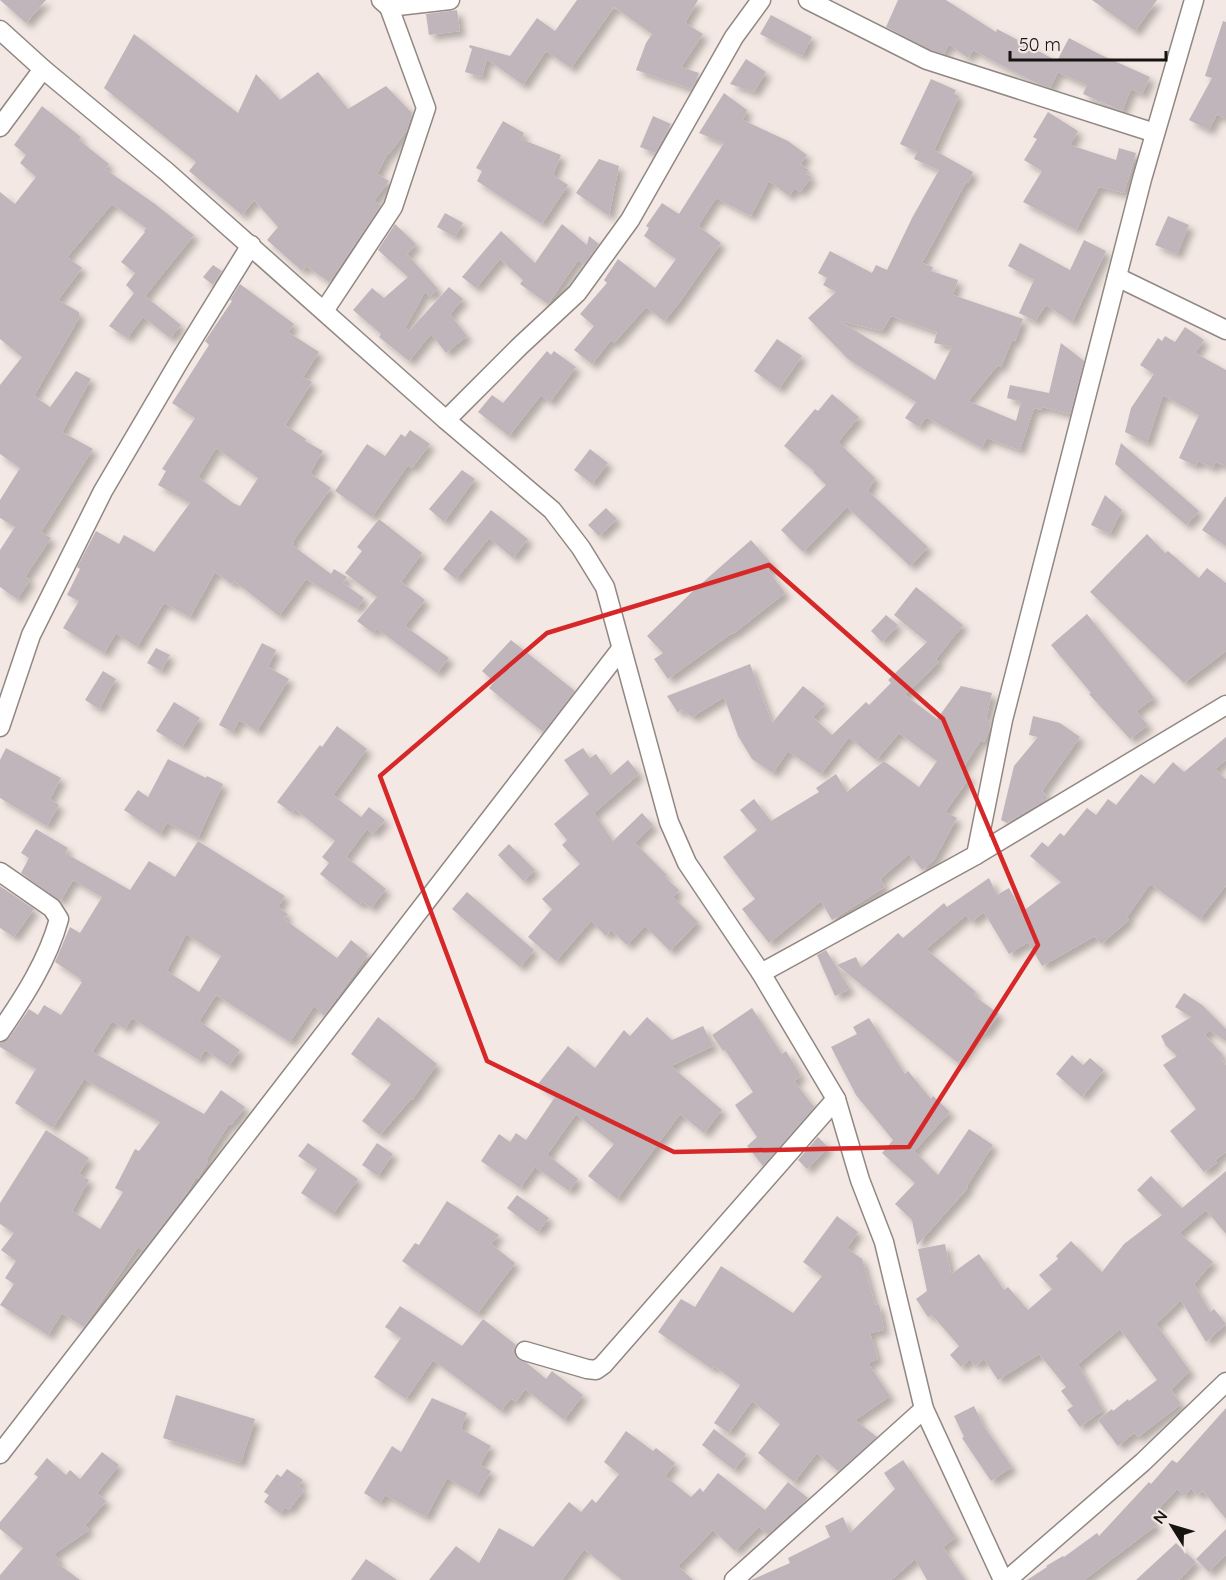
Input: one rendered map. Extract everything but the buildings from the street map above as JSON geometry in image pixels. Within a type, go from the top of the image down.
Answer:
[{"type":"street","points":[[324,311],[393,207],[426,108],[385,4],[450,0]]},
{"type":"street","points":[[446,420],[577,293],[630,220],[734,37],[761,0]]},
{"type":"street","points":[[808,0],[927,60],[1047,96],[1155,133]]},
{"type":"street","points":[[976,855],[1003,720],[1155,133],[1194,0]]},
{"type":"street","points":[[0,30],[43,69],[167,172],[446,420],[552,510],[581,548],[605,587],[673,832],[687,863],[761,974],[836,1099],[860,1180],[884,1242],[924,1409],[1005,1580],[1143,1462],[1226,1382]]},
{"type":"street","points":[[0,127],[43,69]]},
{"type":"street","points":[[0,727],[31,635],[103,491],[250,245]]},
{"type":"street","points":[[1117,277],[1226,330]]},
{"type":"street","points":[[0,1454],[621,649]]},
{"type":"street","points":[[761,974],[976,855],[1226,705]]},
{"type":"street","points":[[0,872],[52,908],[59,919],[54,939],[24,997],[0,1032]]},
{"type":"street","points":[[525,1351],[587,1369],[596,1370],[603,1365],[836,1099]]},
{"type":"street","points":[[734,1580],[924,1409]]},
{"type":"highlighted area","points":[[769,565],[943,719],[1038,945],[909,1147],[674,1152],[487,1061],[380,776],[547,633]]}]
